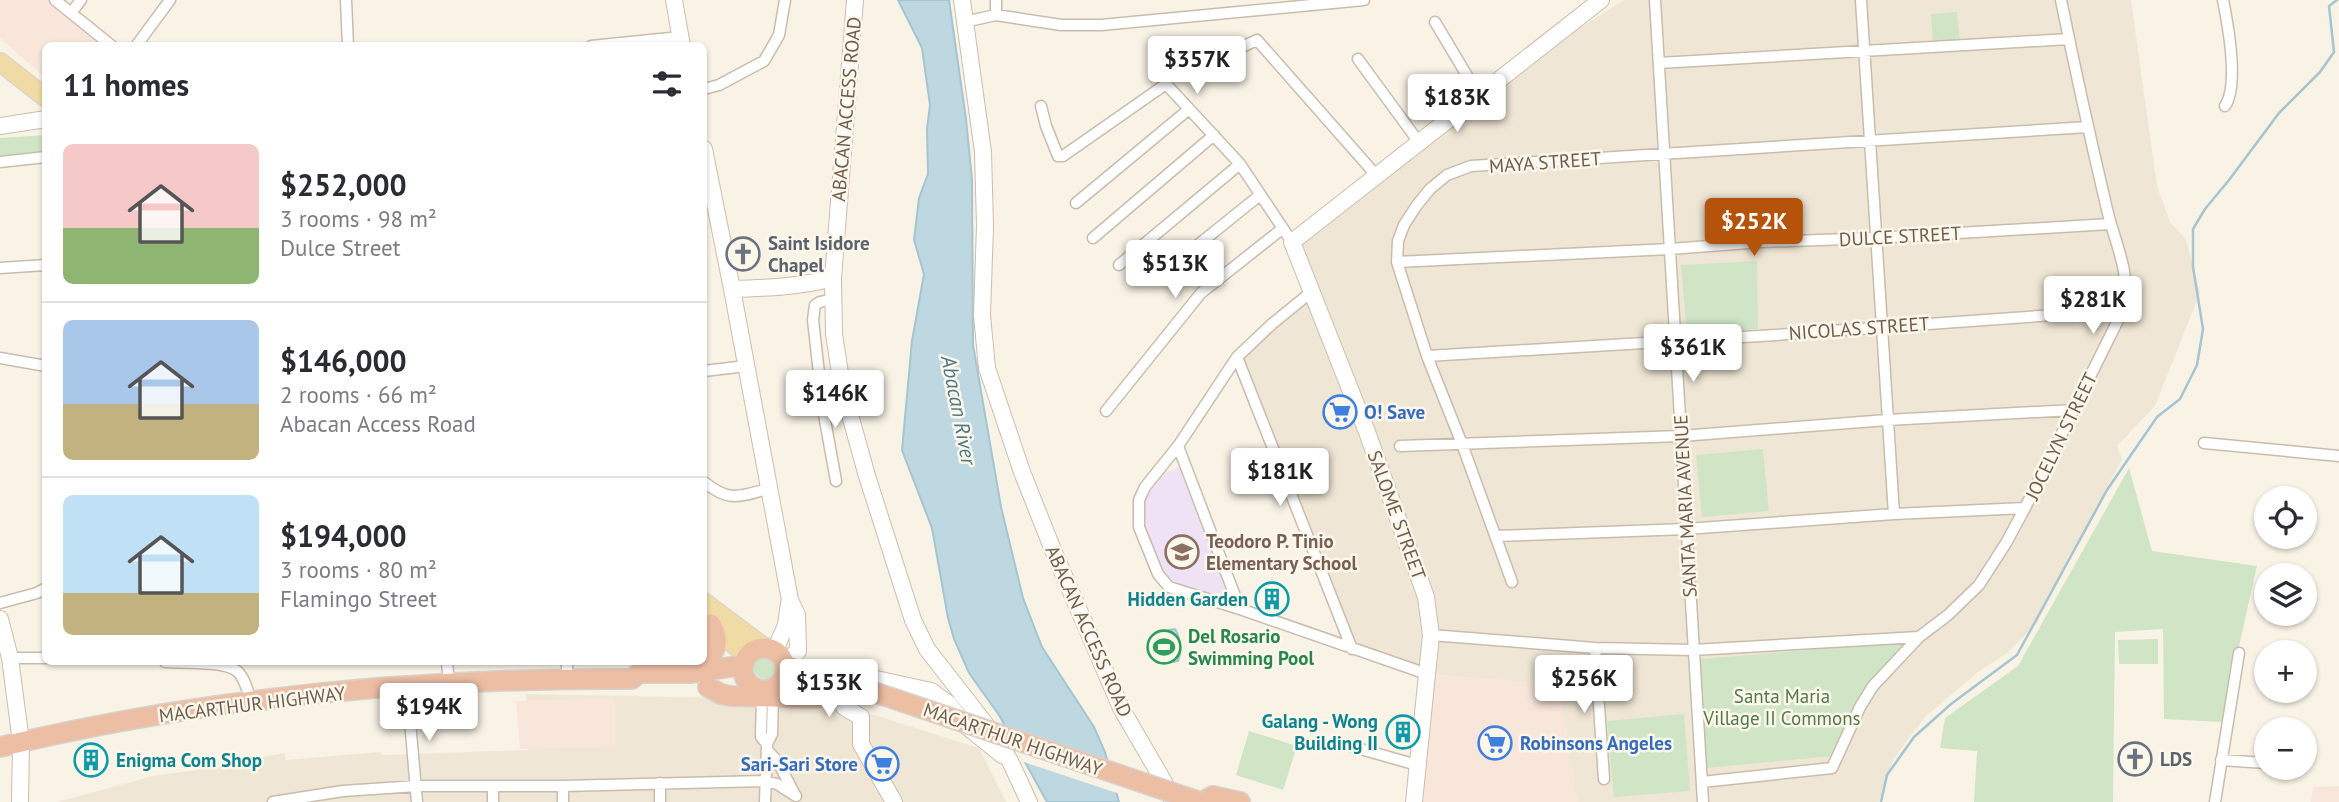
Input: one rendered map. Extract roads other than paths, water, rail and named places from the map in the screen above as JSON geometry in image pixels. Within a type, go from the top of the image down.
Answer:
[{"type":"highway","points":[[707,622],[716,637],[716,648],[707,662]]},
{"type":"highway","points":[[691,673],[703,665]]},
{"type":"highway","name":"MACARTHUR HIGHWAY","points":[[0,747],[160,715],[251,702],[407,686],[567,671],[632,678],[639,673],[767,671],[840,689],[1202,801],[1213,796],[1240,802]]},
{"type":"highway","name":"MACARTHUR HIGHWAY","points":[[632,678],[638,685],[708,687],[767,671]]},
{"type":"highway","name":"MACARTHUR HIGHWAY","points":[[840,689],[1163,792]]},
{"type":"main road","points":[[0,62],[42,95]]},
{"type":"main road","points":[[707,605],[767,671]]},
{"type":"main road","points":[[707,622],[767,671]]},
{"type":"street","points":[[55,0],[107,42]]},
{"type":"street","points":[[71,13],[81,0]]},
{"type":"street","points":[[139,42],[170,0]]},
{"type":"street","points":[[346,0],[348,42]]},
{"type":"street","points":[[663,42],[681,41],[674,0]]},
{"type":"street","points":[[707,88],[719,85],[764,61],[779,35],[785,0]]},
{"type":"street","name":"ABACAN ACCESS ROAD","points":[[855,0],[833,278],[834,334],[842,386],[905,598],[927,649],[985,722],[1010,761],[1030,802]]},
{"type":"street","name":"ABACAN ACCESS ROAD","points":[[962,0],[984,152],[982,315],[987,368],[1021,472],[1053,550],[1121,708],[1163,792],[1171,802]]},
{"type":"street","points":[[996,0],[996,15]]},
{"type":"street","points":[[964,22],[996,15],[1061,25],[1101,25],[1364,0]]},
{"type":"street","points":[[1106,411],[1201,293],[1376,175],[1601,0]]},
{"type":"street","name":"SANTA MARIA AVENUE","points":[[1655,0],[1703,802]]},
{"type":"street","points":[[1861,0],[1894,514]]},
{"type":"street","name":"JOCELYN STREET","points":[[1702,782],[1832,768],[1866,696],[1919,637],[1948,615],[1979,584],[2006,544],[2123,310],[2128,290],[2123,264],[2110,224],[2061,0]]},
{"type":"street","points":[[2223,0],[2233,75],[2232,91],[2225,106]]},
{"type":"street","points":[[1435,22],[1478,94]]},
{"type":"street","points":[[1659,63],[2069,39]]},
{"type":"street","points":[[1244,46],[1257,40],[1376,175]]},
{"type":"street","points":[[1358,60],[1418,141]]},
{"type":"street","points":[[1041,106],[1045,125],[1059,157],[1066,155],[1165,84],[1240,164],[1287,235]]},
{"type":"street","points":[[1076,203],[1188,110]]},
{"type":"street","points":[[0,126],[42,120]]},
{"type":"street","name":"MAYA STREET","points":[[1512,582],[1427,356],[1396,262],[1398,240],[1404,225],[1430,189],[1447,175],[1471,166],[2088,127]]},
{"type":"street","points":[[1093,238],[1214,135]]},
{"type":"street","points":[[0,162],[42,157]]},
{"type":"street","points":[[707,164],[767,489],[790,600],[797,615],[799,651],[767,671],[761,737],[778,762],[797,799]]},
{"type":"street","points":[[1119,265],[1240,164]]},
{"type":"street","points":[[1163,273],[1260,195]]},
{"type":"street","name":"DULCE STREET","points":[[1396,262],[2110,224]]},
{"type":"street","name":"SALOME STREET","points":[[1287,235],[1367,432],[1426,597],[1432,635],[1414,802]]},
{"type":"street","points":[[0,268],[42,265]]},
{"type":"street","points":[[732,289],[783,287],[833,278]]},
{"type":"street","points":[[1310,293],[1237,356],[1178,446],[1139,499],[1139,527],[1158,574],[1168,587],[1427,674]]},
{"type":"street","points":[[833,299],[815,305],[813,320],[823,409],[836,481]]},
{"type":"street","name":"NICOLAS STREET","points":[[1427,356],[2123,310]]},
{"type":"street","points":[[1237,356],[1352,649]]},
{"type":"street","points":[[0,358],[42,365]]},
{"type":"street","points":[[707,371],[746,366]]},
{"type":"street","points":[[1400,446],[1681,436],[1887,420],[2073,410]]},
{"type":"street","points":[[2204,443],[2339,456]]},
{"type":"street","points":[[1178,446],[1240,609]]},
{"type":"street","points":[[707,484],[724,495],[736,497],[767,489]]},
{"type":"street","points":[[1496,536],[1686,529],[1894,514],[2025,508]]},
{"type":"street","points":[[0,603],[42,590]]},
{"type":"street","points":[[0,619],[10,657],[21,742],[20,802]]},
{"type":"street","points":[[1432,635],[1595,648],[1693,650],[1919,637]]},
{"type":"street","points":[[1595,648],[1604,779]]},
{"type":"street","points":[[2215,802],[2239,653]]},
{"type":"street","points":[[10,657],[42,658]]},
{"type":"street","points":[[211,665],[226,666],[237,671],[251,702]]},
{"type":"street","points":[[447,665],[449,683]]},
{"type":"street","points":[[894,802],[861,744],[861,717],[846,709],[840,689],[849,673],[931,691],[949,704],[968,727],[1010,761]]},
{"type":"street","points":[[407,686],[417,802]]},
{"type":"street","points":[[968,727],[976,728],[985,722]]},
{"type":"street","points":[[1350,746],[1418,765]]},
{"type":"street","points":[[765,802],[767,747]]},
{"type":"street","points":[[2221,760],[2254,762]]},
{"type":"street","points":[[273,802],[417,786],[765,781],[777,784],[797,799]]},
{"type":"street","points":[[660,783],[660,802]]},
{"type":"street","points":[[493,786],[493,802]]},
{"type":"street","points":[[563,786],[563,802]]},
{"type":"street","points":[[1163,792],[1202,801]]},
{"type":"water","name":"Abacan River","points":[[898,0],[949,0],[972,180],[973,345],[1001,507],[1023,598],[1042,647],[1094,727],[1105,752],[1119,802],[1047,802],[999,715],[969,673],[948,618],[932,528],[902,450],[912,341],[924,274],[914,240],[919,198],[928,174],[927,129],[930,105],[922,48]]},
{"type":"water","name":"Del Rosario Swimming Pool","points":[[1175,629],[1180,645],[1178,661],[1170,661],[1167,653],[1150,653],[1148,642],[1167,639],[1169,630]]},
{"type":"waterway","points":[[1881,802],[1887,775],[1914,737],[1951,704],[2017,655],[2107,490],[2157,417],[2180,399],[2197,365],[2203,329],[2193,267],[2193,229],[2205,209],[2279,113],[2320,72],[2334,52],[2329,6],[2337,0]]},
{"type":"place","name":"Saint Isidore Chapel","points":[[743,254]]},
{"type":"place","name":"O! Save","points":[[1340,412]]},
{"type":"place","name":"Teodoro P. Tinio Elementary School","points":[[1182,552]]},
{"type":"place","name":"Hidden Garden","points":[[1272,599]]},
{"type":"place","name":"Del Rosario Swimming Pool","points":[[1164,647]]},
{"type":"place","name":"Galang - Wong Building II","points":[[1403,732]]},
{"type":"place","name":"Robinsons Angeles","points":[[1495,743]]},
{"type":"place","name":"LDS","points":[[2135,759]]},
{"type":"place","name":"Enigma Com Shop","points":[[91,760]]},
{"type":"place","name":"Sari-Sari Store","points":[[882,764]]},
{"type":"park label","name":"Santa Maria Village II Commons","points":[[1782,707]]}]
